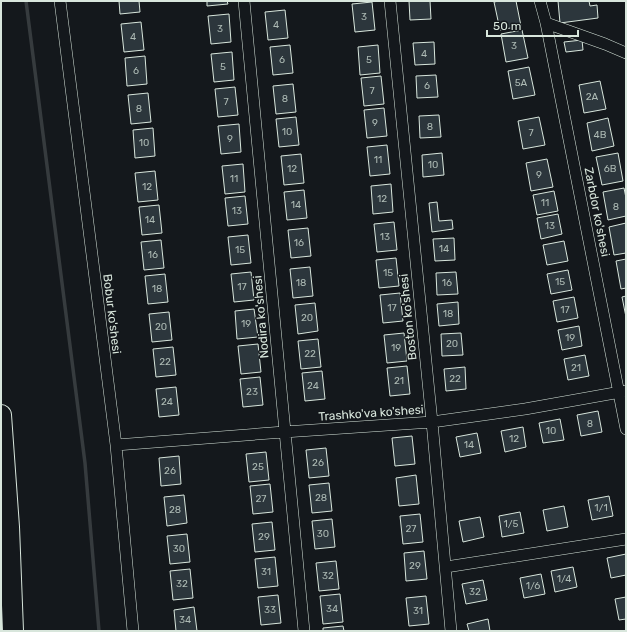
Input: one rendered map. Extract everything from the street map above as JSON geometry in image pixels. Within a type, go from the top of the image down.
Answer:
[{"type":"highway","points":[[1,415],[9,527],[13,631]]},
{"type":"street","name":"Bobur ko'shesi","points":[[60,1],[116,445],[133,631]]},
{"type":"street","name":"Nodira ko'shesi","points":[[244,1],[304,631]]},
{"type":"street","name":"Boston ko'shesi","points":[[390,1],[432,422],[451,631]]},
{"type":"street","name":"Zarbdor ko'shesi","points":[[540,1],[546,23],[622,392],[626,429]]},
{"type":"street","points":[[546,23],[626,53]]},
{"type":"street","name":"Trashko'va ko'shesi","points":[[116,445],[432,422],[525,409],[622,392]]},
{"type":"street","points":[[446,567],[626,539]]},
{"type":"building","points":[[119,1],[139,1],[140,12],[120,14]]},
{"type":"building","points":[[207,1],[227,1],[228,4],[207,6]]},
{"type":"building","points":[[409,1],[430,1],[431,19],[410,20]]},
{"type":"building","points":[[516,1],[521,26],[500,30],[494,2]]},
{"type":"building","points":[[558,1],[589,1],[590,6],[597,5],[598,18],[560,23]]},
{"type":"building","points":[[372,2],[375,30],[355,32],[352,4]]},
{"type":"building","points":[[285,10],[288,38],[268,40],[265,12]]},
{"type":"building","points":[[229,14],[231,42],[211,44],[208,16]]},
{"type":"building","points":[[141,22],[144,50],[124,52],[121,24]]},
{"type":"building","points":[[522,30],[528,58],[506,62],[501,34]]},
{"type":"building","points":[[582,40],[583,50],[566,52],[564,42]]},
{"type":"building","points":[[434,42],[435,64],[415,65],[413,43]]},
{"type":"building","points":[[290,45],[293,73],[273,75],[270,47]]},
{"type":"building","points":[[378,45],[380,73],[360,75],[358,47]]},
{"type":"building","points":[[232,52],[234,80],[214,82],[211,54]]},
{"type":"building","points":[[145,56],[147,84],[127,86],[125,58]]},
{"type":"building","points":[[529,67],[535,95],[513,99],[508,71]]},
{"type":"building","points":[[436,75],[438,97],[417,98],[416,76]]},
{"type":"building","points":[[381,76],[384,104],[364,106],[361,78]]},
{"type":"building","points":[[600,81],[606,109],[584,113],[579,85]]},
{"type":"building","points":[[293,84],[296,112],[276,114],[273,86]]},
{"type":"building","points":[[235,87],[238,115],[218,117],[215,89]]},
{"type":"building","points":[[148,93],[151,122],[131,124],[128,95]]},
{"type":"building","points":[[384,108],[387,136],[367,138],[364,110]]},
{"type":"building","points":[[439,115],[441,137],[420,138],[419,116]]},
{"type":"building","points":[[296,117],[299,145],[279,147],[276,119]]},
{"type":"building","points":[[539,117],[545,145],[523,149],[518,121]]},
{"type":"building","points":[[608,118],[614,146],[592,151],[587,123]]},
{"type":"building","points":[[239,124],[241,152],[221,154],[218,126]]},
{"type":"building","points":[[153,128],[155,156],[135,158],[133,130]]},
{"type":"building","points":[[387,145],[390,174],[370,176],[367,147]]},
{"type":"building","points":[[442,153],[444,175],[423,177],[422,155]]},
{"type":"building","points":[[618,153],[623,181],[602,185],[596,157]]},
{"type":"building","points":[[301,154],[304,183],[284,185],[281,156]]},
{"type":"building","points":[[547,159],[553,187],[531,191],[526,163]]},
{"type":"building","points":[[243,164],[245,192],[225,194],[222,166]]},
{"type":"building","points":[[155,171],[158,200],[138,202],[135,173]]},
{"type":"building","points":[[391,184],[393,212],[373,214],[371,186]]},
{"type":"building","points":[[624,188],[626,198],[626,216],[608,220],[603,192]]},
{"type":"building","points":[[304,190],[307,218],[287,220],[284,192]]},
{"type":"building","points":[[554,191],[558,211],[537,215],[533,195]]},
{"type":"building","points":[[245,196],[248,224],[228,226],[225,198]]},
{"type":"building","points":[[437,202],[439,221],[452,220],[453,229],[432,232],[429,203]]},
{"type":"building","points":[[159,205],[162,233],[142,235],[139,207]]},
{"type":"building","points":[[558,214],[562,234],[541,239],[537,218]]},
{"type":"building","points":[[394,222],[397,250],[377,252],[374,224]]},
{"type":"building","points":[[626,223],[626,253],[614,255],[609,227]]},
{"type":"building","points":[[308,228],[311,256],[291,258],[288,230]]},
{"type":"building","points":[[248,235],[251,263],[231,265],[228,237]]},
{"type":"building","points":[[454,238],[455,260],[435,261],[433,239]]},
{"type":"building","points":[[161,240],[164,268],[144,270],[141,242]]},
{"type":"building","points":[[564,241],[568,261],[547,265],[543,245]]},
{"type":"building","points":[[396,258],[399,286],[379,288],[376,260]]},
{"type":"building","points":[[626,259],[626,288],[621,289],[616,261]]},
{"type":"building","points":[[310,267],[313,296],[293,298],[290,269]]},
{"type":"building","points":[[568,270],[572,290],[551,294],[547,274]]},
{"type":"building","points":[[251,272],[254,300],[234,302],[231,274]]},
{"type":"building","points":[[456,272],[458,294],[437,295],[436,273]]},
{"type":"building","points":[[165,274],[168,302],[148,304],[145,276]]},
{"type":"building","points":[[400,293],[403,321],[383,323],[380,295]]},
{"type":"building","points":[[626,296],[626,317],[622,297]]},
{"type":"building","points":[[574,297],[578,318],[557,322],[553,301]]},
{"type":"building","points":[[458,302],[459,324],[439,326],[437,304]]},
{"type":"building","points":[[315,303],[318,331],[298,334],[295,305]]},
{"type":"building","points":[[254,309],[258,337],[237,339],[235,311]]},
{"type":"building","points":[[169,312],[172,340],[152,342],[149,314]]},
{"type":"building","points":[[579,326],[582,346],[562,350],[558,330]]},
{"type":"building","points":[[404,333],[407,361],[387,363],[384,335]]},
{"type":"building","points":[[461,333],[463,355],[442,356],[441,334]]},
{"type":"building","points":[[318,339],[321,367],[301,369],[298,341]]},
{"type":"building","points":[[258,344],[261,372],[241,374],[238,346]]},
{"type":"building","points":[[173,347],[176,375],[156,377],[153,349]]},
{"type":"building","points":[[585,355],[589,376],[568,380],[564,359]]},
{"type":"building","points":[[407,366],[410,394],[390,396],[387,368]]},
{"type":"building","points":[[465,367],[466,389],[446,391],[444,369]]},
{"type":"building","points":[[322,371],[325,399],[305,401],[302,373]]},
{"type":"building","points":[[260,377],[263,405],[243,407],[240,379]]},
{"type":"building","points":[[176,387],[179,415],[159,417],[156,389]]},
{"type":"building","points":[[598,411],[602,432],[581,436],[577,415]]},
{"type":"building","points":[[560,419],[564,440],[543,443],[539,423]]},
{"type":"building","points":[[523,427],[526,447],[505,452],[501,431]]},
{"type":"building","points":[[477,433],[481,453],[460,457],[456,437]]},
{"type":"building","points":[[412,436],[415,464],[395,466],[392,438]]},
{"type":"building","points":[[326,448],[329,476],[309,478],[306,450]]},
{"type":"building","points":[[266,452],[269,480],[249,482],[246,454]]},
{"type":"building","points":[[179,456],[181,484],[161,486],[159,458]]},
{"type":"building","points":[[416,475],[419,504],[399,506],[396,478]]},
{"type":"building","points":[[329,483],[332,511],[312,513],[309,485]]},
{"type":"building","points":[[270,484],[273,512],[253,514],[250,486]]},
{"type":"building","points":[[184,495],[187,523],[167,526],[164,497]]},
{"type":"building","points":[[609,496],[613,516],[592,520],[588,500]]},
{"type":"building","points":[[564,506],[568,527],[547,531],[543,510]]},
{"type":"building","points":[[520,512],[524,533],[502,537],[499,516]]},
{"type":"building","points":[[420,514],[423,542],[403,544],[400,516]]},
{"type":"building","points":[[480,517],[484,537],[463,542],[459,521]]},
{"type":"building","points":[[332,519],[335,547],[315,549],[312,521]]},
{"type":"building","points":[[272,522],[275,550],[255,552],[252,524]]},
{"type":"building","points":[[187,534],[190,562],[170,564],[167,536]]},
{"type":"building","points":[[424,551],[427,579],[406,581],[404,553]]},
{"type":"building","points":[[626,554],[626,575],[611,578],[607,558]]},
{"type":"building","points":[[275,557],[278,586],[258,588],[255,559]]},
{"type":"building","points":[[336,561],[339,589],[319,591],[316,563]]},
{"type":"building","points":[[573,567],[577,587],[555,592],[551,571]]},
{"type":"building","points":[[190,569],[193,598],[173,600],[170,571]]},
{"type":"building","points":[[541,574],[545,594],[524,598],[520,578]]},
{"type":"building","points":[[483,580],[487,600],[466,604],[462,584]]},
{"type":"building","points":[[340,594],[343,622],[323,624],[320,596]]},
{"type":"building","points":[[278,595],[281,623],[261,625],[258,597]]},
{"type":"building","points":[[426,596],[429,624],[409,626],[406,598]]},
{"type":"building","points":[[626,597],[626,619],[619,620],[615,599]]},
{"type":"building","points":[[194,607],[197,631],[176,631],[174,610]]},
{"type":"building","points":[[488,619],[490,631],[469,631],[467,624]]},
{"type":"building","points":[[343,626],[344,631],[323,631],[323,628]]},
{"type":"waterway","points":[[26,1],[85,463],[99,631]]}]
